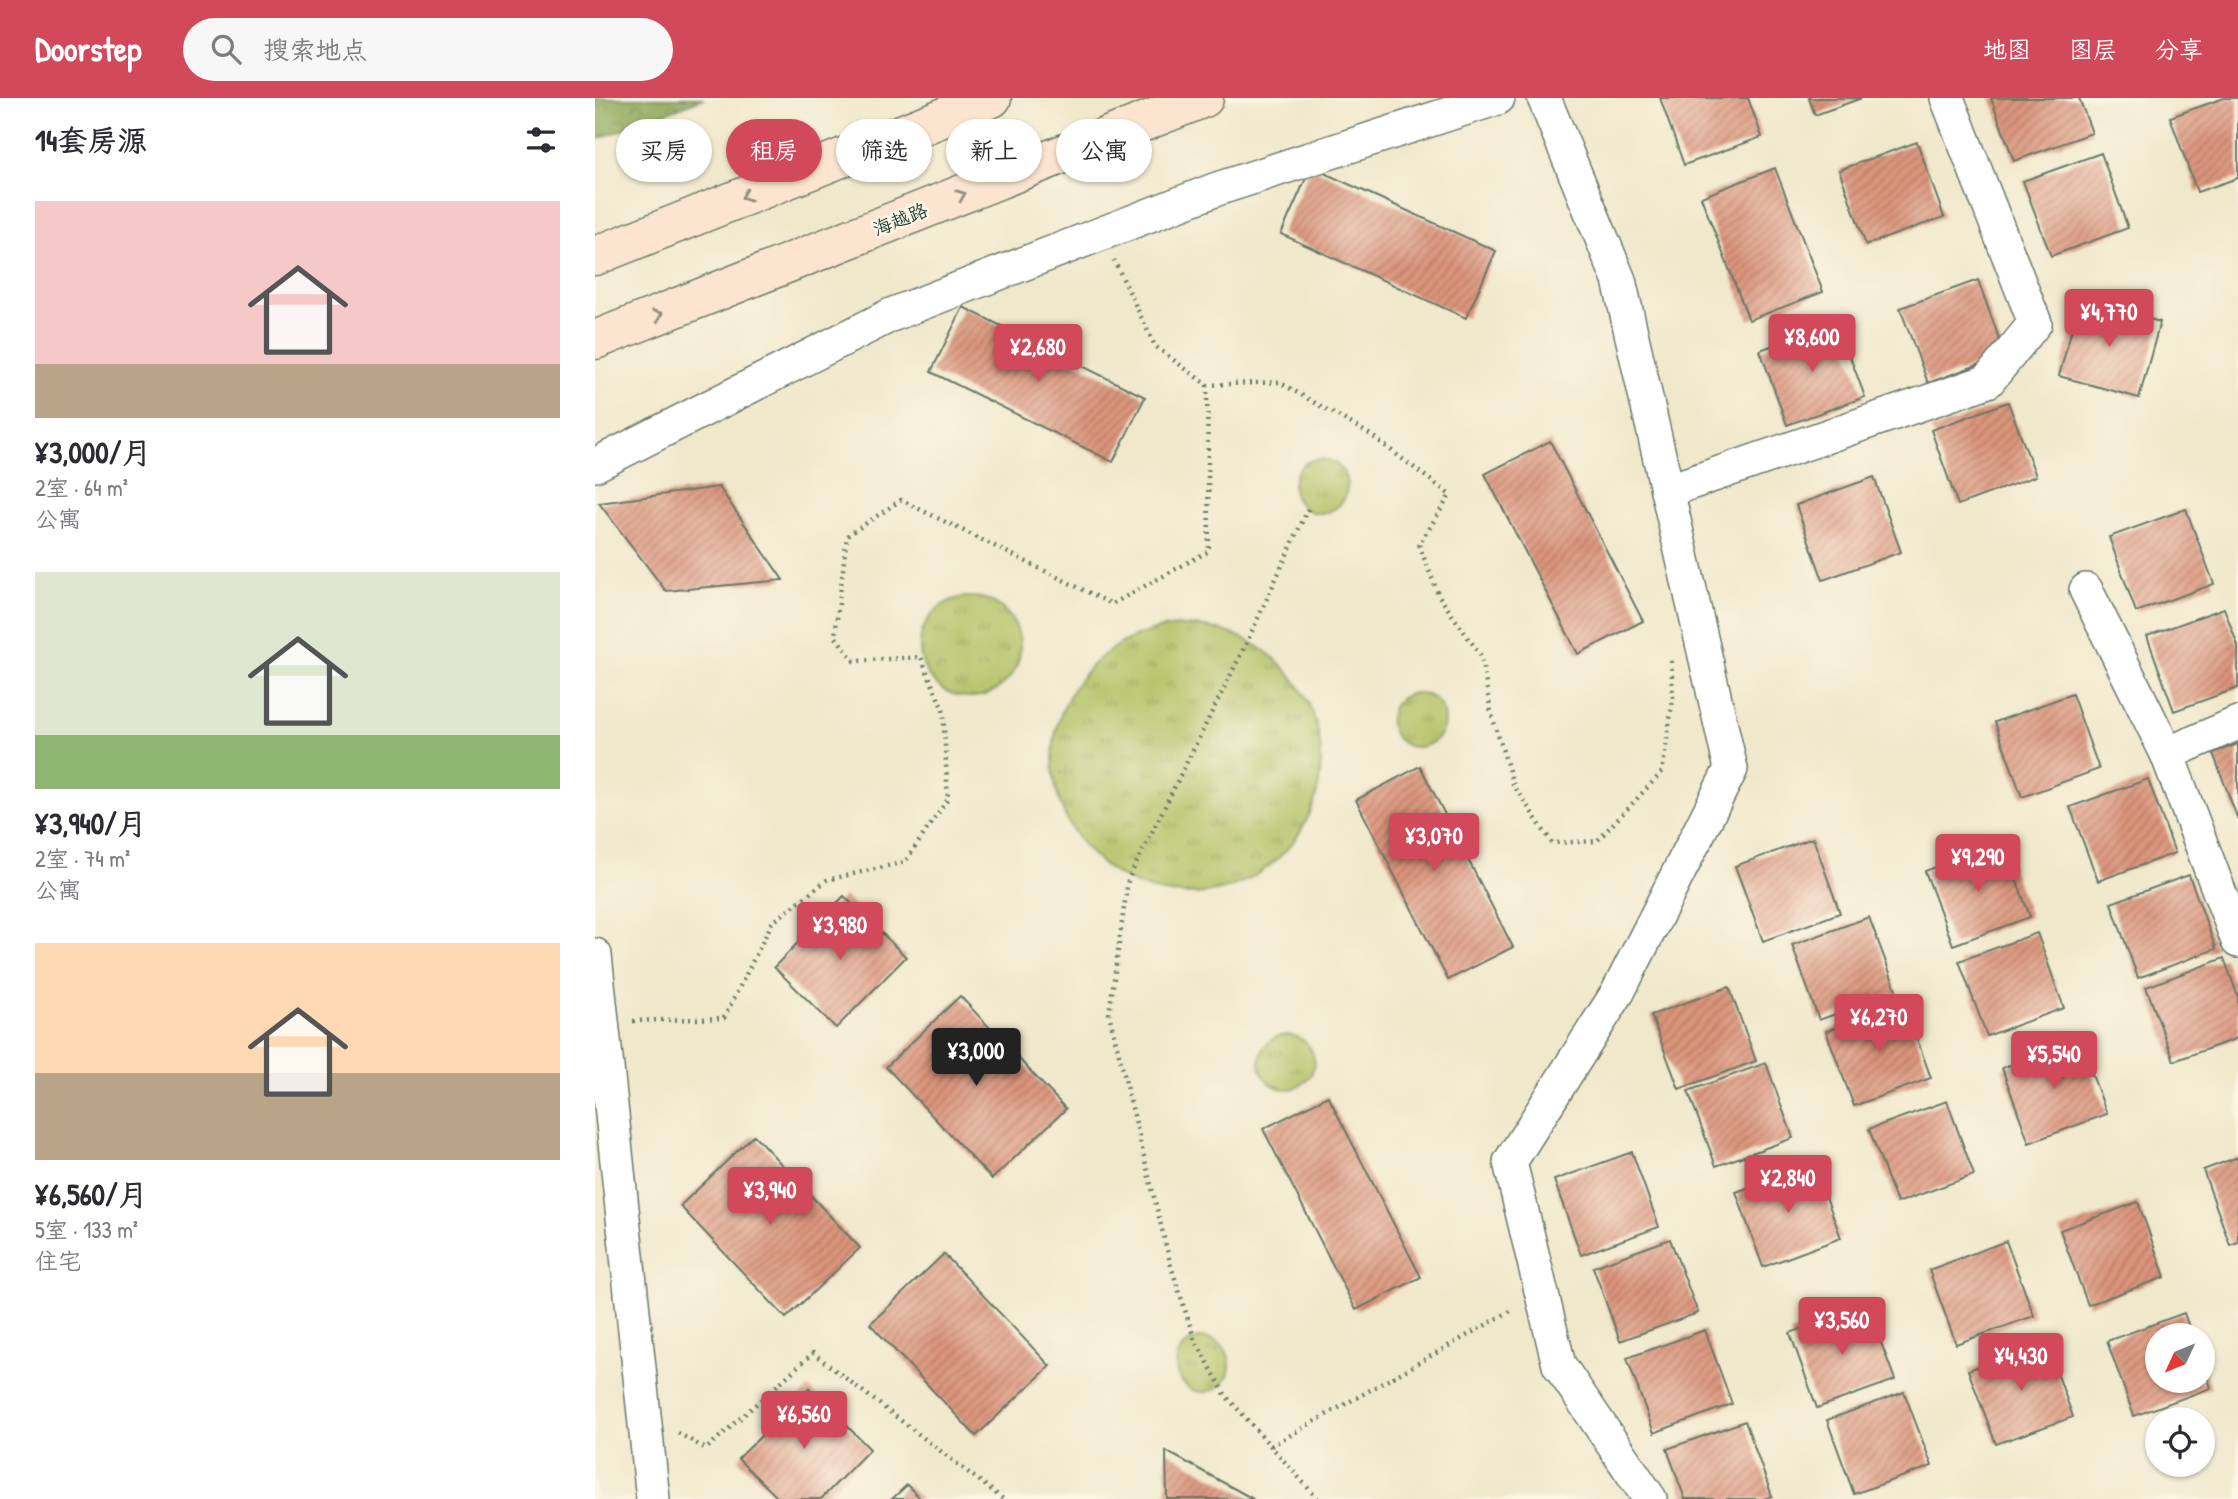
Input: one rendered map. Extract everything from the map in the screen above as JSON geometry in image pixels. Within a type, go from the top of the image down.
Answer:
[{"type":"street","points":[[595,256],[992,98]]},
{"type":"street","name":"海越路","points":[[595,340],[1204,98]]},
{"type":"street","points":[[595,464],[891,316],[1217,189],[1498,98]]},
{"type":"street","points":[[1543,98],[1619,281],[1731,769],[1618,992],[1510,1162],[1559,1365],[1650,1499]]},
{"type":"street","points":[[1667,491],[1987,381],[2035,323],[1947,98]]},
{"type":"street","points":[[2086,590],[2167,754],[2238,941]]},
{"type":"street","points":[[2167,754],[2238,723]]},
{"type":"street","points":[[595,955],[653,1499]]},
{"type":"path","points":[[1101,234],[1155,346],[1207,385],[1279,382],[1371,435],[1450,495],[1419,545],[1439,596],[1481,656],[1490,712],[1513,784],[1552,843],[1597,841],[1662,772],[1673,699],[1670,646]]},
{"type":"path","points":[[602,1022],[724,1018],[772,923],[827,880],[905,862],[948,799],[943,710],[921,657],[854,661],[835,636],[847,536],[901,500],[1112,604],[1209,551],[1207,385]]},
{"type":"path","points":[[1308,509],[1248,640],[1128,880],[1109,1014],[1171,1266],[1194,1338],[1226,1396],[1318,1499]]},
{"type":"path","points":[[1271,1446],[1542,1293]]},
{"type":"path","points":[[644,1414],[706,1449],[813,1353],[1003,1499]]},
{"type":"green space","points":[[595,98],[704,98],[650,119],[616,119],[616,132],[595,140]]},
{"type":"green space","points":[[1320,459],[1339,467],[1347,486],[1339,505],[1320,513],[1301,505],[1293,486],[1301,467]]},
{"type":"green space","points":[[970,597],[989,601],[1005,612],[1016,628],[1020,647],[1016,666],[1005,682],[989,693],[970,697],[951,693],[935,682],[924,666],[920,647],[924,628],[935,612],[951,601]]},
{"type":"green space","points":[[1187,626],[1226,632],[1250,642],[1272,657],[1290,675],[1305,697],[1315,721],[1321,760],[1315,799],[1305,823],[1290,845],[1272,863],[1250,878],[1226,888],[1187,894],[1148,888],[1124,878],[1102,863],[1084,845],[1069,823],[1059,799],[1053,760],[1059,721],[1069,697],[1084,675],[1102,657],[1124,642],[1148,632]]},
{"type":"green space","points":[[1417,693],[1436,701],[1444,720],[1436,739],[1417,747],[1398,739],[1390,720],[1398,701]]},
{"type":"green space","points":[[1287,1035],[1306,1043],[1314,1062],[1306,1081],[1287,1089],[1268,1081],[1260,1062],[1268,1043]]},
{"type":"green space","points":[[1203,1338],[1222,1346],[1230,1365],[1222,1384],[1203,1392],[1184,1384],[1176,1365],[1184,1346]]},
{"type":"building","points":[[1660,98],[1748,98],[1762,137],[1684,165]]},
{"type":"building","points":[[1809,98],[1862,98],[1815,115]]},
{"type":"building","points":[[1991,98],[2079,98],[2092,133],[2014,161]]},
{"type":"building","points":[[2224,98],[2238,98],[2238,178],[2197,192],[2170,117]]},
{"type":"building","points":[[1917,142],[1944,217],[1866,245],[1839,170]]},
{"type":"building","points":[[2101,153],[2128,228],[2051,256],[2023,181]]},
{"type":"building","points":[[1311,167],[1496,251],[1466,318],[1281,234]]},
{"type":"building","points":[[1775,168],[1823,292],[1749,320],[1701,197]]},
{"type":"building","points":[[1978,280],[2005,355],[1928,383],[1900,308]]},
{"type":"building","points":[[2080,299],[2160,322],[2139,398],[2059,376]]},
{"type":"building","points":[[963,307],[1145,397],[1113,462],[931,372]]},
{"type":"building","points":[[1837,322],[1865,397],[1787,425],[1760,350]]},
{"type":"building","points":[[2008,402],[2036,476],[1958,505],[1931,430]]},
{"type":"building","points":[[1550,441],[1643,621],[1578,654],[1485,474]]},
{"type":"building","points":[[1874,477],[1901,552],[1823,580],[1796,505]]},
{"type":"building","points":[[719,487],[783,580],[666,591],[599,503]]},
{"type":"building","points":[[2186,509],[2214,584],[2136,612],[2109,537]]},
{"type":"building","points":[[2224,608],[2238,646],[2238,688],[2174,711],[2147,636]]},
{"type":"building","points":[[2072,694],[2099,769],[2022,797],[1995,722]]},
{"type":"building","points":[[2238,744],[2238,820],[2213,753]]},
{"type":"building","points":[[1420,766],[1513,947],[1448,980],[1356,800]]},
{"type":"building","points":[[2148,779],[2175,853],[2098,881],[2070,807]]},
{"type":"building","points":[[1813,838],[1840,913],[1763,941],[1735,866]]},
{"type":"building","points":[[2003,842],[2030,917],[1953,945],[1925,871]]},
{"type":"building","points":[[2189,875],[2216,949],[2138,978],[2111,903]]},
{"type":"building","points":[[844,896],[906,957],[836,1028],[774,967]]},
{"type":"building","points":[[1869,917],[1897,992],[1819,1020],[1792,945]]},
{"type":"building","points":[[2037,933],[2064,1008],[1987,1036],[1959,961]]},
{"type":"building","points":[[2224,958],[2238,997],[2238,1038],[2174,1061],[2146,987]]},
{"type":"building","points":[[1729,987],[1756,1061],[1679,1089],[1651,1015]]},
{"type":"building","points":[[960,996],[1066,1109],[992,1179],[886,1067]]},
{"type":"building","points":[[1904,1003],[1931,1078],[1854,1106],[1826,1031]]},
{"type":"building","points":[[2079,1040],[2107,1114],[2029,1143],[2002,1068]]},
{"type":"building","points":[[1766,1063],[1793,1138],[1716,1166],[1688,1091]]},
{"type":"building","points":[[1328,1096],[1421,1277],[1356,1310],[1263,1129]]},
{"type":"building","points":[[1947,1101],[1974,1175],[1897,1203],[1869,1129]]},
{"type":"building","points":[[754,1135],[860,1248],[786,1318],[680,1206]]},
{"type":"building","points":[[1632,1152],[1659,1227],[1581,1255],[1554,1180]]},
{"type":"building","points":[[2238,1157],[2238,1242],[2230,1245],[2203,1170]]},
{"type":"building","points":[[1814,1164],[1841,1238],[1763,1267],[1736,1192]]},
{"type":"building","points":[[2138,1202],[2165,1277],[2088,1305],[2060,1230]]},
{"type":"building","points":[[1670,1239],[1698,1313],[1620,1341],[1593,1267]]},
{"type":"building","points":[[2006,1241],[2034,1316],[1956,1344],[1929,1270]]},
{"type":"building","points":[[944,1254],[1050,1366],[976,1436],[870,1324]]},
{"type":"building","points":[[1867,1305],[1895,1380],[1817,1408],[1790,1333]]},
{"type":"building","points":[[2184,1313],[2188,1323],[2156,1323]]},
{"type":"building","points":[[2145,1327],[2145,1393],[2197,1393],[2159,1407],[2145,1407],[2145,1412],[2134,1416],[2107,1341]]},
{"type":"building","points":[[1705,1330],[1732,1404],[1654,1433],[1627,1358]]},
{"type":"building","points":[[2046,1342],[2073,1417],[1996,1444],[1968,1370]]},
{"type":"building","points":[[809,1388],[870,1449],[821,1499],[779,1499],[738,1459]]},
{"type":"building","points":[[1904,1392],[1932,1466],[1854,1494],[1827,1420]]},
{"type":"building","points":[[1745,1421],[1772,1496],[1763,1499],[1685,1499],[1667,1449]]},
{"type":"building","points":[[1166,1451],[1253,1499],[1167,1499]]},
{"type":"building","points":[[907,1485],[921,1499],[892,1499]]}]
